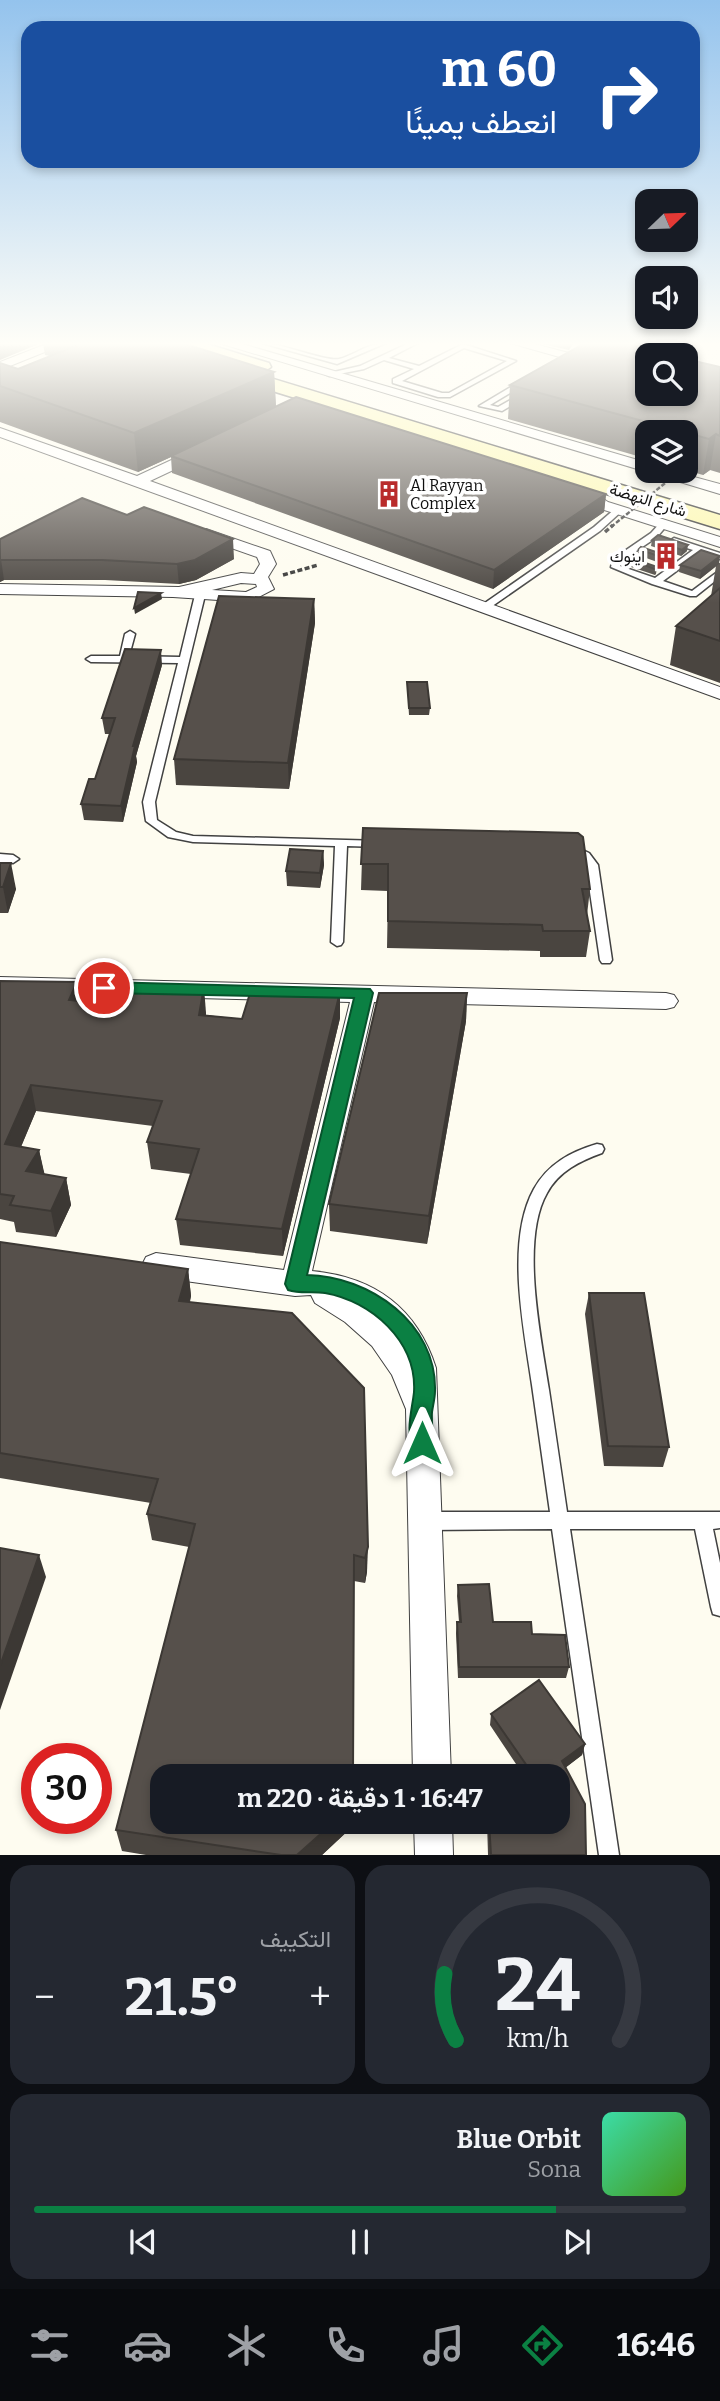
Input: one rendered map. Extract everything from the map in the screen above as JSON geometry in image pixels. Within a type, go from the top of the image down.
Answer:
[{"type":"main road","name":"شارع النهضة","points":[[417,430],[720,522]]},
{"type":"main road","name":"شارع النهضة","points":[[458,430],[720,505]]},
{"type":"street","points":[[518,430],[635,464]]},
{"type":"street","points":[[0,432],[720,693]]},
{"type":"street","points":[[138,482],[210,448]]},
{"type":"street","points":[[581,480],[579,486],[587,496],[619,510],[656,532],[720,542]]},
{"type":"street","points":[[698,483],[720,489]]},
{"type":"street","points":[[177,592],[180,595],[255,596],[266,589],[257,579],[259,560],[253,550],[188,528]]},
{"type":"street","points":[[0,589],[177,592],[257,579]]},
{"type":"street","points":[[0,985],[666,1001]]},
{"type":"street","points":[[295,1284],[364,993]]},
{"type":"street","points":[[134,1262],[295,1284],[321,1293],[368,1322],[402,1364],[414,1389],[421,1416],[432,1764]]},
{"type":"street","points":[[433,1834],[434,1855]]},
{"type":"lane","points":[[485,607],[597,529],[619,510]]},
{"type":"lane","points":[[720,556],[697,551],[656,532],[616,561],[615,566],[693,594],[720,573]]},
{"type":"lane","points":[[636,547],[648,551]]},
{"type":"lane","points":[[655,582],[697,551]]},
{"type":"lane","points":[[623,556],[635,560]]},
{"type":"lane","points":[[670,559],[682,562]]},
{"type":"lane","points":[[658,568],[669,572]]},
{"type":"lane","points":[[200,596],[149,802],[152,821],[164,832],[183,838],[397,843]]},
{"type":"lane","points":[[124,659],[130,634]]},
{"type":"lane","points":[[91,659],[184,660]]},
{"type":"lane","points":[[337,942],[341,842]]},
{"type":"lane","points":[[558,847],[580,852],[593,865],[606,960]]},
{"type":"lane","points":[[0,858],[13,859]]},
{"type":"lane","points":[[597,1149],[567,1162],[544,1182],[531,1209],[529,1311],[609,1855]]},
{"type":"lane","points":[[425,1521],[711,1520],[720,1607]]},
{"type":"path","points":[[605,532],[665,483]]},
{"type":"path","points":[[257,579],[342,556]]},
{"type":"building","name":"Al Rayyan Complex","points":[[227,430],[400,430],[606,494],[494,570],[171,456]]},
{"type":"building","points":[[698,430],[720,430],[720,436],[716,434],[709,439],[698,436]]},
{"type":"building","points":[[82,498],[127,515],[144,507],[233,539],[195,560],[177,564],[102,560],[0,560],[0,539]]},
{"type":"building","points":[[658,535],[688,545],[682,550],[652,540]]},
{"type":"building","points":[[641,547],[671,557],[669,560],[639,549]]},
{"type":"building","points":[[701,550],[720,556],[701,571],[680,565]]},
{"type":"building","points":[[626,558],[657,567],[655,569]]},
{"type":"building","points":[[720,588],[720,641],[676,626]]},
{"type":"building","points":[[138,592],[161,593],[134,608]]},
{"type":"building","points":[[219,596],[314,599],[288,763],[174,759]]},
{"type":"building","points":[[125,649],[161,650],[133,746],[121,806],[81,804],[89,779],[95,779],[115,718],[102,718]]},
{"type":"building","points":[[407,682],[427,682],[430,708],[409,708]]},
{"type":"building","points":[[363,828],[578,833],[583,837],[590,889],[582,889],[590,931],[543,931],[542,925],[388,921],[388,864],[361,864]]},
{"type":"building","points":[[290,849],[323,851],[320,873],[286,871]]},
{"type":"building","points":[[0,863],[11,863],[3,887],[0,887]]},
{"type":"building","points":[[0,981],[77,982],[69,1000],[115,1005],[119,986],[204,987],[199,1015],[242,1019],[251,990],[340,992],[282,1229],[176,1219],[199,1149],[147,1142],[162,1101],[31,1085],[5,1144],[39,1150],[26,1171],[66,1178],[51,1211],[10,1205],[14,1196],[0,1194]]},
{"type":"building","points":[[379,993],[467,993],[429,1216],[329,1204]]},
{"type":"building","points":[[0,1242],[188,1269],[179,1301],[292,1313],[364,1388],[368,1547],[365,1558],[354,1555],[353,1764],[150,1764],[150,1834],[321,1834],[297,1855],[281,1855],[116,1830],[195,1524],[147,1514],[158,1479],[0,1453]]},
{"type":"building","points":[[589,1293],[644,1293],[669,1447],[608,1446]]},
{"type":"building","points":[[0,1548],[39,1555],[0,1666]]},
{"type":"building","points":[[489,1584],[493,1622],[531,1622],[532,1634],[565,1635],[569,1667],[459,1667],[457,1622],[461,1622],[458,1585]]},
{"type":"building","points":[[539,1680],[585,1744],[562,1761],[564,1764],[526,1764],[491,1714]]},
{"type":"building","points":[[570,1776],[585,1804],[586,1855],[491,1855],[490,1834],[570,1834]]},
{"type":"place","name":"Al Rayyan Complex","points":[[389,494]]},
{"type":"place","name":"اينوك","points":[[666,556]]},
{"type":"route","points":[[104,988],[364,993],[295,1284],[323,1284],[350,1291],[374,1303],[395,1319],[411,1340],[421,1364],[425,1390],[421,1416],[422,1443]]}]
